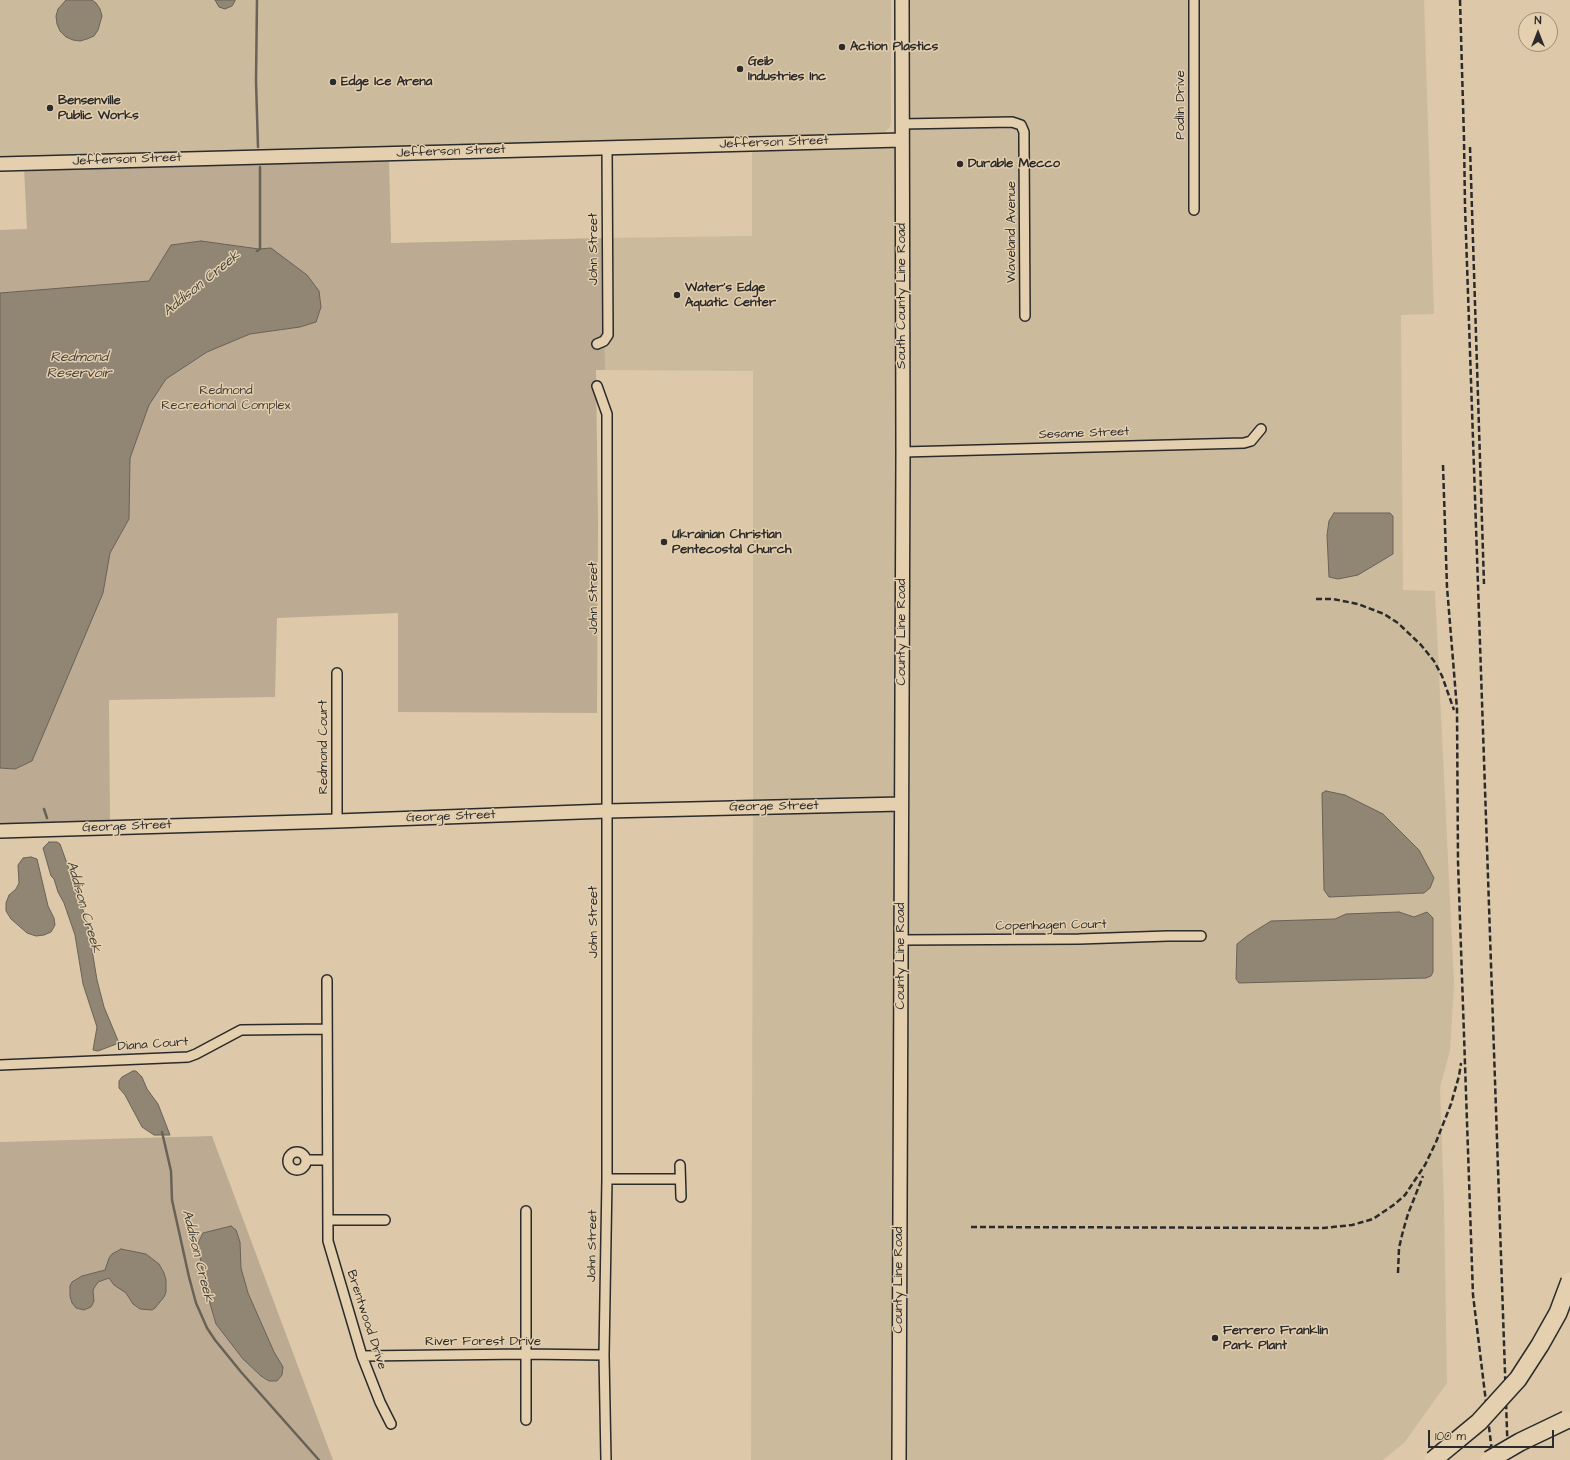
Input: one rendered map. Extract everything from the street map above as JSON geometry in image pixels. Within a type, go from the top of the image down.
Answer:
[{"type":"highway","points":[[1434,1460],[1479,1422],[1518,1379],[1558,1313],[1570,1281]]},
{"type":"highway","points":[[1489,1460],[1520,1442],[1566,1420]]},
{"type":"street","points":[[901,140],[902,0]]},
{"type":"street","name":"Podlin Drive","points":[[1194,0],[1194,210]]},
{"type":"street","name":"Waveland Avenue","points":[[901,124],[1012,122],[1021,125],[1024,132],[1025,316]]},
{"type":"street","name":"Jefferson Street","points":[[0,164],[901,140]]},
{"type":"street","name":"South County Line Road","points":[[901,140],[903,452]]},
{"type":"street","name":"John Street","points":[[597,344],[604,341],[608,335],[607,147]]},
{"type":"street","name":"John Street","points":[[597,386],[607,414],[607,1179],[604,1355],[606,1460]]},
{"type":"street","name":"Sesame Street","points":[[903,452],[1244,443],[1251,441],[1261,429]]},
{"type":"street","name":"County Line Road","points":[[898,1460],[903,452]]},
{"type":"street","name":"Redmond Court","points":[[337,673],[337,821]]},
{"type":"street","name":"George Street","points":[[0,831],[607,811],[901,804]]},
{"type":"street","name":"Copenhagen Court","points":[[901,940],[1079,939],[1201,936]]},
{"type":"street","name":"Brentwood Drive","points":[[327,980],[328,1241],[362,1356],[380,1402],[392,1424]]},
{"type":"street","name":"Diana Court","points":[[0,1065],[188,1057],[241,1030],[327,1029]]},
{"type":"street","points":[[306,1160],[327,1160]]},
{"type":"street","points":[[680,1165],[681,1197]]},
{"type":"street","points":[[607,1179],[680,1179]]},
{"type":"street","points":[[526,1211],[524,1354],[526,1420]]},
{"type":"street","points":[[328,1220],[385,1220]]},
{"type":"street","name":"River Forest Drive","points":[[362,1356],[524,1354],[604,1355]]},
{"type":"shaded area","points":[[0,0],[891,0],[891,122],[890,127],[885,132],[264,151],[0,161]]},
{"type":"shaded area","points":[[907,0],[1424,0],[1434,314],[1401,315],[1403,590],[1435,591],[1454,983],[1450,1051],[1440,1087],[1447,1383],[1404,1443],[1383,1460],[902,1460]]},
{"type":"shaded area","points":[[897,142],[896,802],[753,804],[753,371],[605,370],[604,238],[752,236],[752,148]]},
{"type":"shaded area","points":[[896,808],[895,1460],[751,1460],[753,811]]},
{"type":"green space","name":"Redmond Recreational Complex","points":[[389,161],[391,243],[604,238],[605,370],[596,370],[598,524],[597,713],[398,712],[398,613],[277,618],[275,697],[109,700],[110,824],[0,827],[0,230],[27,229],[24,167]]},
{"type":"green space","points":[[212,1136],[333,1460],[0,1460],[0,1142]]},
{"type":"water","points":[[66,0],[92,0],[96,3],[102,16],[98,30],[94,36],[80,41],[73,40],[66,37],[60,31],[56,16],[58,9]]},
{"type":"water","points":[[215,0],[235,1],[232,6],[225,9],[219,7]]},
{"type":"water","name":"Redmond Reservoir","points":[[201,241],[259,249],[271,248],[307,275],[319,291],[321,307],[316,322],[300,327],[250,334],[207,352],[166,379],[149,405],[130,458],[129,519],[110,553],[103,593],[32,761],[15,769],[0,768],[0,293],[149,281],[171,245]]},
{"type":"water","points":[[1334,513],[1390,513],[1393,516],[1393,554],[1358,575],[1338,579],[1329,577],[1327,535],[1329,521]]},
{"type":"water","points":[[1326,791],[1345,795],[1383,814],[1419,850],[1434,878],[1430,888],[1424,893],[1329,897],[1324,890],[1322,793]]},
{"type":"water","points":[[49,842],[57,842],[60,844],[78,894],[88,926],[97,980],[104,1007],[119,1043],[98,1051],[93,1050],[97,1027],[83,984],[75,935],[64,903],[58,892],[54,879],[51,876],[43,848]]},
{"type":"water","points":[[31,857],[37,859],[48,906],[54,918],[55,925],[51,932],[36,936],[27,933],[11,919],[6,911],[6,903],[9,895],[16,889],[19,883],[18,865],[23,858]]},
{"type":"water","points":[[1399,912],[1414,917],[1427,912],[1433,918],[1433,972],[1431,976],[1426,978],[1239,983],[1236,979],[1237,944],[1271,921],[1335,919],[1346,914]]},
{"type":"water","points":[[136,1071],[142,1077],[147,1089],[158,1104],[170,1135],[154,1135],[142,1127],[125,1095],[119,1088],[119,1081],[122,1077]]},
{"type":"water","points":[[231,1226],[236,1230],[240,1242],[241,1268],[248,1293],[274,1352],[283,1367],[282,1375],[277,1381],[269,1381],[261,1376],[243,1359],[216,1324],[204,1283],[198,1243],[203,1233]]},
{"type":"water","points":[[121,1249],[146,1254],[159,1264],[166,1280],[166,1292],[164,1297],[152,1310],[140,1309],[133,1304],[126,1293],[114,1285],[109,1278],[98,1282],[94,1288],[94,1301],[91,1307],[84,1310],[76,1308],[72,1303],[70,1296],[70,1286],[72,1282],[82,1276],[105,1270],[112,1254]]},
{"type":"waterway","name":"Addison Creek","points":[[257,0],[256,81],[258,147]]},
{"type":"waterway","name":"Addison Creek","points":[[257,251],[260,249],[260,167]]},
{"type":"waterway","name":"Addison Creek","points":[[44,809],[47,818]]},
{"type":"waterway","name":"Addison Creek","points":[[162,1132],[171,1171],[172,1200],[189,1277],[196,1303],[207,1328],[241,1372],[319,1460]]},
{"type":"railway","points":[[1460,0],[1465,206],[1508,1460]]},
{"type":"railway","points":[[1470,147],[1484,584]]},
{"type":"railway","points":[[1443,465],[1447,587],[1457,709],[1458,862],[1473,1295],[1493,1460]]},
{"type":"railway","points":[[1316,599],[1333,599],[1358,604],[1384,614],[1398,623],[1421,645],[1434,661],[1442,676],[1454,710]]},
{"type":"railway","points":[[971,1227],[1324,1228],[1352,1225],[1373,1219],[1405,1195],[1425,1165],[1451,1104],[1461,1063]]},
{"type":"railway","points":[[1398,1273],[1399,1248],[1403,1231],[1423,1176]]},
{"type":"place","name":"Action Plastics","points":[[842,47]]},
{"type":"place","name":"Geib Industries Inc","points":[[740,69]]},
{"type":"place","name":"Edge Ice Arena","points":[[333,82]]},
{"type":"place","name":"Bensenville Public Works","points":[[50,108]]},
{"type":"place","name":"Durable Mecco","points":[[960,164]]},
{"type":"place","name":"Water's Edge Aquatic Center","points":[[677,295]]},
{"type":"place","name":"Ukrainian Christian Pentecostal Church","points":[[664,542]]},
{"type":"place","name":"Ferrero Franklin Park Plant","points":[[1215,1338]]}]
